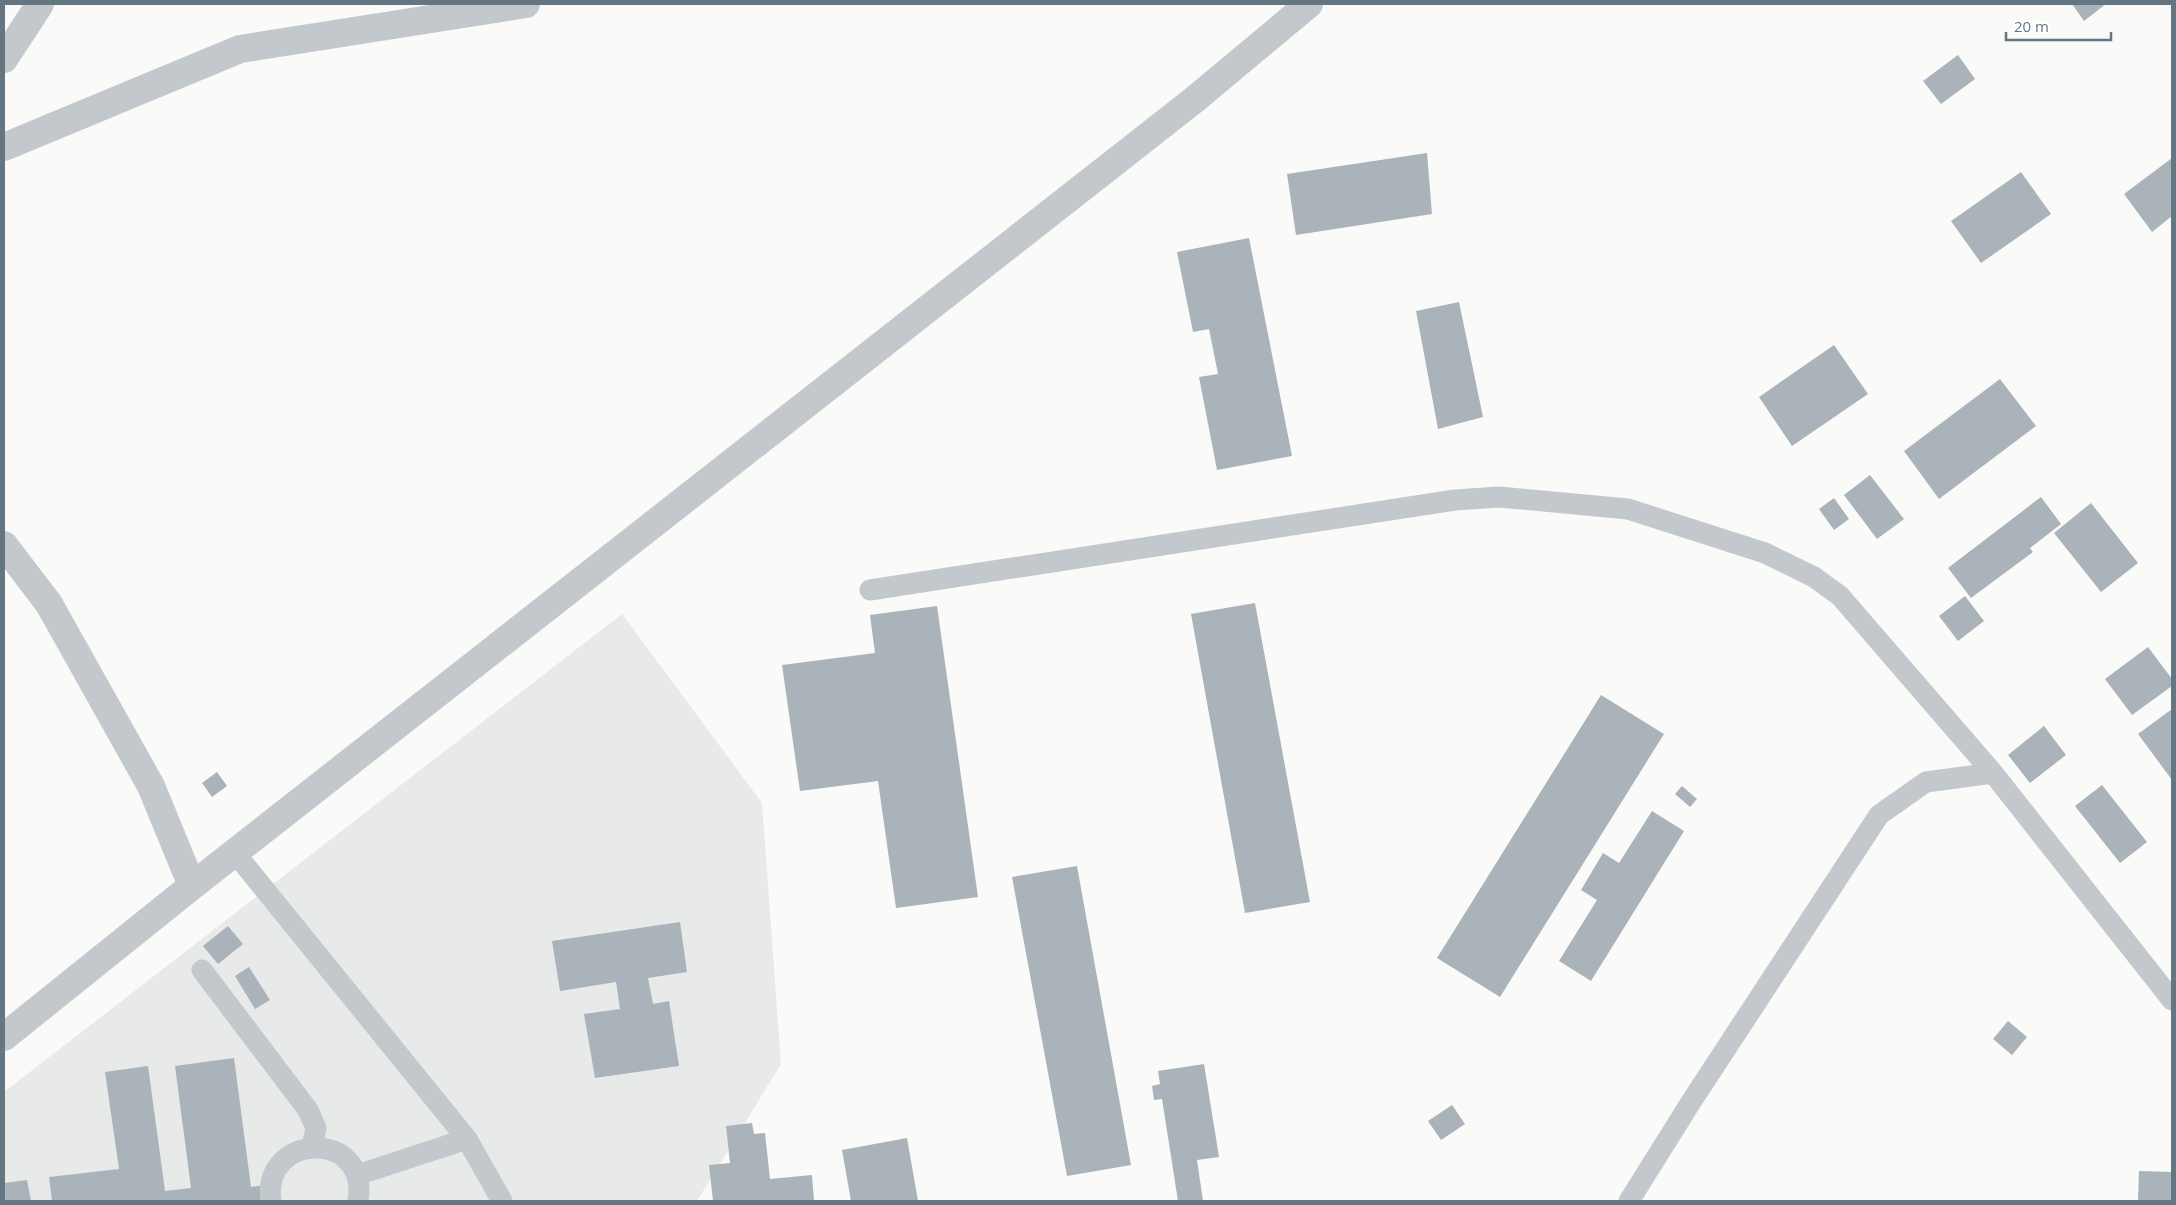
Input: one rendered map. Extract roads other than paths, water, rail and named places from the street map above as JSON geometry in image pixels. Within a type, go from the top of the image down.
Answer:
[{"type":"street","points":[[4,59],[40,4]]},
{"type":"street","points":[[4,147],[240,49],[526,4]]},
{"type":"street","points":[[4,1037],[192,886],[1194,100],[1309,4]]},
{"type":"street","points":[[4,545],[48,604],[151,786],[192,886]]},
{"type":"lane","points":[[870,590],[1455,500],[1500,497],[1628,509],[1765,553],[1814,577],[1840,596],[1993,773],[2172,1000]]},
{"type":"lane","points":[[1629,1201],[1691,1102],[1879,815],[1926,782],[1993,773]]},
{"type":"lane","points":[[235,853],[467,1139],[502,1201]]},
{"type":"lane","points":[[202,970],[308,1110],[316,1128],[312,1147]]},
{"type":"lane","points":[[357,1175],[467,1139]]},
{"type":"lane","points":[[271,1201],[272,1183],[278,1167],[287,1157],[299,1150],[312,1147],[325,1148],[337,1152],[349,1162],[357,1175],[360,1190],[358,1201]]}]
